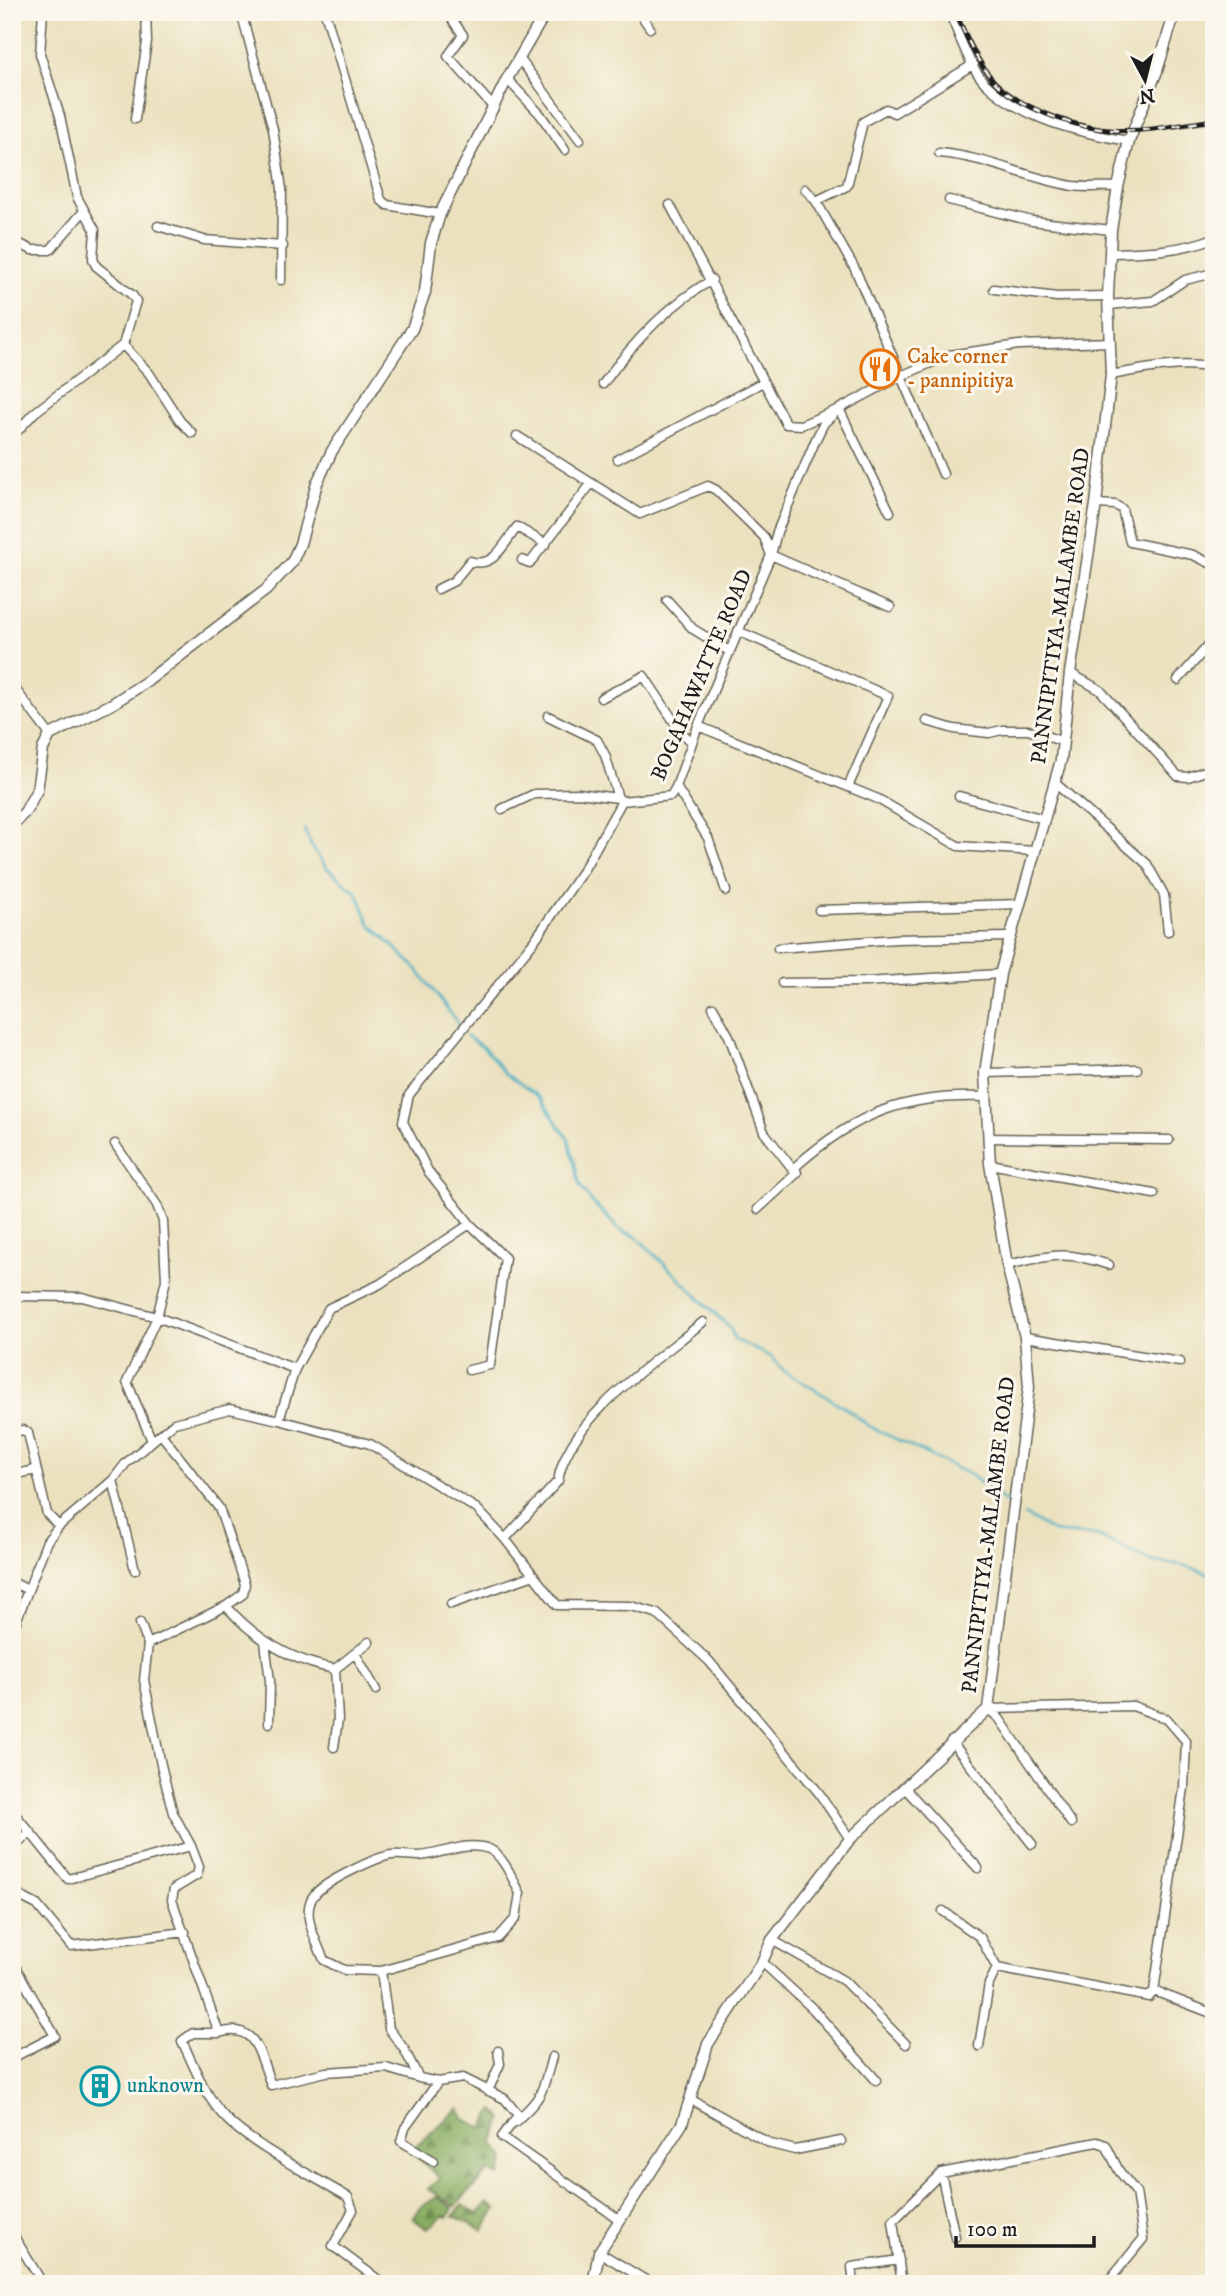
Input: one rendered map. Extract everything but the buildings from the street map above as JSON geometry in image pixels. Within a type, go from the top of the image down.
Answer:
[{"type":"street","points":[[12,437],[34,413],[123,345],[136,301],[96,266],[93,259],[95,230],[83,212],[60,116],[40,54],[43,12]]},
{"type":"street","points":[[135,119],[147,42],[146,12]]},
{"type":"street","points":[[241,12],[273,129],[282,189],[281,281]]},
{"type":"street","points":[[325,12],[381,200],[387,205],[440,214]]},
{"type":"street","points":[[447,12],[463,35],[448,56],[494,108]]},
{"type":"street","points":[[12,825],[25,812],[37,790],[43,749],[50,735],[112,704],[146,682],[266,590],[286,570],[300,544],[317,483],[332,451],[412,329],[425,292],[431,243],[440,214],[506,79],[545,12]]},
{"type":"street","points":[[639,12],[650,27]]},
{"type":"street","points":[[949,12],[985,83],[1013,104],[1076,132],[1129,141]]},
{"type":"street","name":"PANNIPITIYA-MALAMBE ROAD","points":[[593,2284],[599,2252],[681,2124],[708,2044],[762,1962],[772,1940],[850,1839],[988,1709],[1029,1387],[1025,1337],[1007,1265],[990,1164],[985,1073],[1000,974],[1061,760],[1061,741],[1096,504],[1111,375],[1108,301],[1111,230],[1118,187],[1129,141],[1175,12]]},
{"type":"street","points":[[519,58],[580,140]]},
{"type":"street","points":[[816,201],[847,186],[863,121],[886,109],[894,113],[974,64]]},
{"type":"street","points":[[506,79],[540,114],[565,150]]},
{"type":"street","points":[[939,153],[974,156],[1005,168],[1075,186],[1118,187]]},
{"type":"street","points":[[805,189],[816,201],[855,269],[943,474]]},
{"type":"street","points":[[949,200],[1032,221],[1111,230]]},
{"type":"street","points":[[670,205],[786,424],[801,425],[839,409],[890,512]]},
{"type":"street","points":[[13,240],[32,250],[50,250],[83,212]]},
{"type":"street","points":[[158,226],[204,240],[283,246]]},
{"type":"street","points":[[1112,253],[1154,251],[1198,244],[1214,238]]},
{"type":"street","points":[[994,289],[1108,301],[1153,301],[1185,280],[1214,273]]},
{"type":"street","points":[[603,384],[635,344],[700,287],[712,280]]},
{"type":"street","name":"BOGAHAWATTE ROAD","points":[[502,809],[534,794],[578,793],[620,800],[671,796],[677,787],[698,726],[729,652],[772,555],[777,532],[816,439],[824,423],[839,409],[901,376],[949,355],[1019,345],[1111,342]]},
{"type":"street","points":[[123,345],[149,373],[180,421],[192,433]]},
{"type":"street","points":[[1111,375],[1148,368],[1200,365],[1214,368]]},
{"type":"street","points":[[618,459],[763,382]]},
{"type":"street","points":[[517,436],[640,514],[708,486],[716,490],[764,537],[772,555],[890,607]]},
{"type":"street","points":[[522,560],[530,564],[591,484]]},
{"type":"street","points":[[1096,504],[1115,505],[1122,509],[1130,542],[1193,555],[1214,565]]},
{"type":"street","points":[[438,589],[454,581],[470,561],[482,565],[490,562],[517,527],[546,544]]},
{"type":"street","points":[[667,600],[693,629],[729,652]]},
{"type":"street","points":[[738,631],[888,696],[848,787]]},
{"type":"street","points":[[1178,680],[1214,639]]},
{"type":"street","points":[[1070,673],[1100,690],[1178,776],[1188,777],[1214,768]]},
{"type":"street","points":[[601,698],[644,676],[681,732],[692,742]]},
{"type":"street","points":[[12,685],[50,735]]},
{"type":"street","points":[[469,1370],[490,1365],[505,1258],[470,1224],[428,1171],[403,1122],[409,1095],[534,940],[584,869],[620,800],[605,755],[597,740],[548,716]]},
{"type":"street","points":[[927,721],[954,729],[989,733],[1028,730],[1061,741]]},
{"type":"street","points":[[698,726],[878,799],[958,846],[1035,851]]},
{"type":"street","points":[[1055,783],[1147,864],[1164,895],[1168,931]]},
{"type":"street","points":[[677,787],[708,838],[726,891]]},
{"type":"street","points":[[959,796],[1044,819]]},
{"type":"street","points":[[819,910],[1020,904]]},
{"type":"street","points":[[778,948],[896,939],[1012,937]]},
{"type":"street","points":[[782,983],[864,982],[1000,974]]},
{"type":"street","points":[[713,1007],[729,1036],[764,1132],[797,1173]]},
{"type":"street","points":[[985,1073],[1137,1069]]},
{"type":"street","points":[[797,1173],[795,1167],[807,1156],[864,1117],[903,1102],[944,1096],[987,1097]]},
{"type":"street","points":[[988,1138],[1169,1140]]},
{"type":"street","points":[[115,1144],[158,1205],[163,1221],[166,1280],[157,1317],[127,1382],[152,1441]]},
{"type":"street","points":[[990,1164],[1154,1194]]},
{"type":"street","points":[[758,1209],[797,1173]]},
{"type":"street","points":[[278,1420],[295,1369],[329,1308],[380,1284],[470,1224]]},
{"type":"street","points":[[1007,1265],[1055,1254],[1077,1255],[1109,1265]]},
{"type":"street","points":[[12,1296],[82,1297],[157,1317],[295,1369]]},
{"type":"street","points":[[506,1539],[558,1481],[560,1469],[593,1413],[703,1322]]},
{"type":"street","points":[[1025,1337],[1180,1362]]},
{"type":"street","points":[[12,1632],[47,1541],[59,1526],[113,1480],[126,1463],[174,1423],[230,1409],[278,1420],[370,1444],[477,1509],[506,1539],[557,1605],[631,1606],[656,1614],[709,1661],[819,1793],[850,1839]]},
{"type":"street","points":[[12,1432],[23,1430],[28,1433],[47,1514],[59,1526]]},
{"type":"street","points":[[148,1644],[226,1606],[243,1594],[245,1584],[219,1508],[161,1434]]},
{"type":"street","points":[[12,1475],[36,1470]]},
{"type":"street","points":[[113,1480],[135,1570]]},
{"type":"street","points":[[451,1604],[534,1575]]},
{"type":"street","points":[[12,1582],[28,1590]]},
{"type":"street","points":[[226,1606],[249,1632],[315,1665],[335,1669],[369,1642]]},
{"type":"street","points":[[140,1623],[148,1644],[144,1680],[161,1765],[173,1813],[199,1867],[197,1875],[174,1889],[172,1900],[219,2033]]},
{"type":"street","points":[[265,1642],[270,1681],[269,1723]]},
{"type":"street","points":[[355,1653],[376,1690]]},
{"type":"street","points":[[334,1747],[338,1719],[335,1669]]},
{"type":"street","points":[[988,1709],[1133,1706],[1167,1719],[1186,1741],[1184,1788],[1154,1991],[1149,1997],[997,1968]]},
{"type":"street","points":[[988,1709],[999,1718],[1071,1823]]},
{"type":"street","points":[[951,1741],[1032,1844]]},
{"type":"street","points":[[904,1787],[978,1868]]},
{"type":"street","points":[[12,1811],[68,1879],[191,1846]]},
{"type":"street","points":[[12,1849],[30,1832]]},
{"type":"street","points":[[468,1846],[489,1849],[501,1860],[520,1893],[516,1918],[498,1938],[381,1971],[344,1970],[324,1960],[309,1922],[309,1907],[315,1893],[353,1871],[391,1855],[421,1856],[468,1846]]},
{"type":"street","points":[[12,1892],[37,1905],[71,1946],[185,1932]]},
{"type":"street","points":[[943,1912],[980,1937],[997,1968]]},
{"type":"street","points":[[772,1940],[844,1981],[905,2044]]},
{"type":"street","points":[[12,1961],[55,2036],[12,2059]]},
{"type":"street","points":[[762,1962],[813,2009],[876,2080]]},
{"type":"street","points":[[979,2046],[989,1984],[997,1968]]},
{"type":"street","points":[[381,1971],[389,2029],[404,2049],[419,2078]]},
{"type":"street","points":[[1154,1991],[1214,2014]]},
{"type":"street","points":[[384,2284],[333,2246],[353,2210],[348,2197],[267,2148],[223,2115],[204,2090],[182,2041],[193,2033],[219,2033],[235,2028],[245,2031],[254,2041],[271,2085],[326,2072],[386,2068],[438,2082],[463,2078],[513,2108],[517,2115],[514,2122]]},
{"type":"street","points":[[488,2091],[500,2064],[498,2052]]},
{"type":"street","points":[[552,2057],[547,2084],[541,2097],[502,2137],[620,2220]]},
{"type":"street","points":[[434,2161],[401,2141],[405,2128],[438,2082]]},
{"type":"street","points":[[690,2099],[771,2144],[795,2150],[842,2141]]},
{"type":"street","points":[[902,2284],[893,2221],[941,2173],[1097,2143],[1106,2145],[1119,2171],[1136,2192],[1143,2239],[1111,2278],[1110,2284]]},
{"type":"street","points":[[941,2173],[955,2237]]},
{"type":"street","points":[[12,2233],[43,2284]]},
{"type":"street","points":[[599,2252],[652,2284]]},
{"type":"street","points":[[854,2284],[852,2267],[898,2260]]},
{"type":"green space","points":[[459,2108],[464,2119],[482,2128],[494,2110],[503,2119],[493,2143],[505,2158],[500,2176],[489,2171],[455,2206],[428,2189],[440,2178],[411,2151]]},
{"type":"green space","points":[[437,2197],[453,2208],[448,2217],[443,2216],[427,2229],[413,2218],[422,2206]]},
{"type":"green space","points":[[487,2203],[496,2209],[483,2230],[454,2216],[463,2204],[478,2215]]},
{"type":"waterway","points":[[304,829],[326,867],[357,893],[370,924],[416,968],[460,1026]]},
{"type":"waterway","points":[[467,1036],[485,1049],[505,1073],[540,1098],[569,1140],[580,1186],[591,1201],[621,1231],[634,1235],[646,1246],[731,1329],[734,1339],[771,1357],[784,1371],[844,1407],[869,1426],[972,1476],[1007,1503]]},
{"type":"waterway","points":[[1025,1515],[1053,1532],[1097,1536],[1150,1561],[1183,1565],[1214,1575]]},
{"type":"railway","points":[[955,12],[974,52],[992,80],[1009,94],[1035,109],[1082,126],[1123,131],[1214,120]]},
{"type":"place","name":"Cake corner - pannipitiya","points":[[880,369]]},
{"type":"place","name":"unknown","points":[[100,2086]]}]
